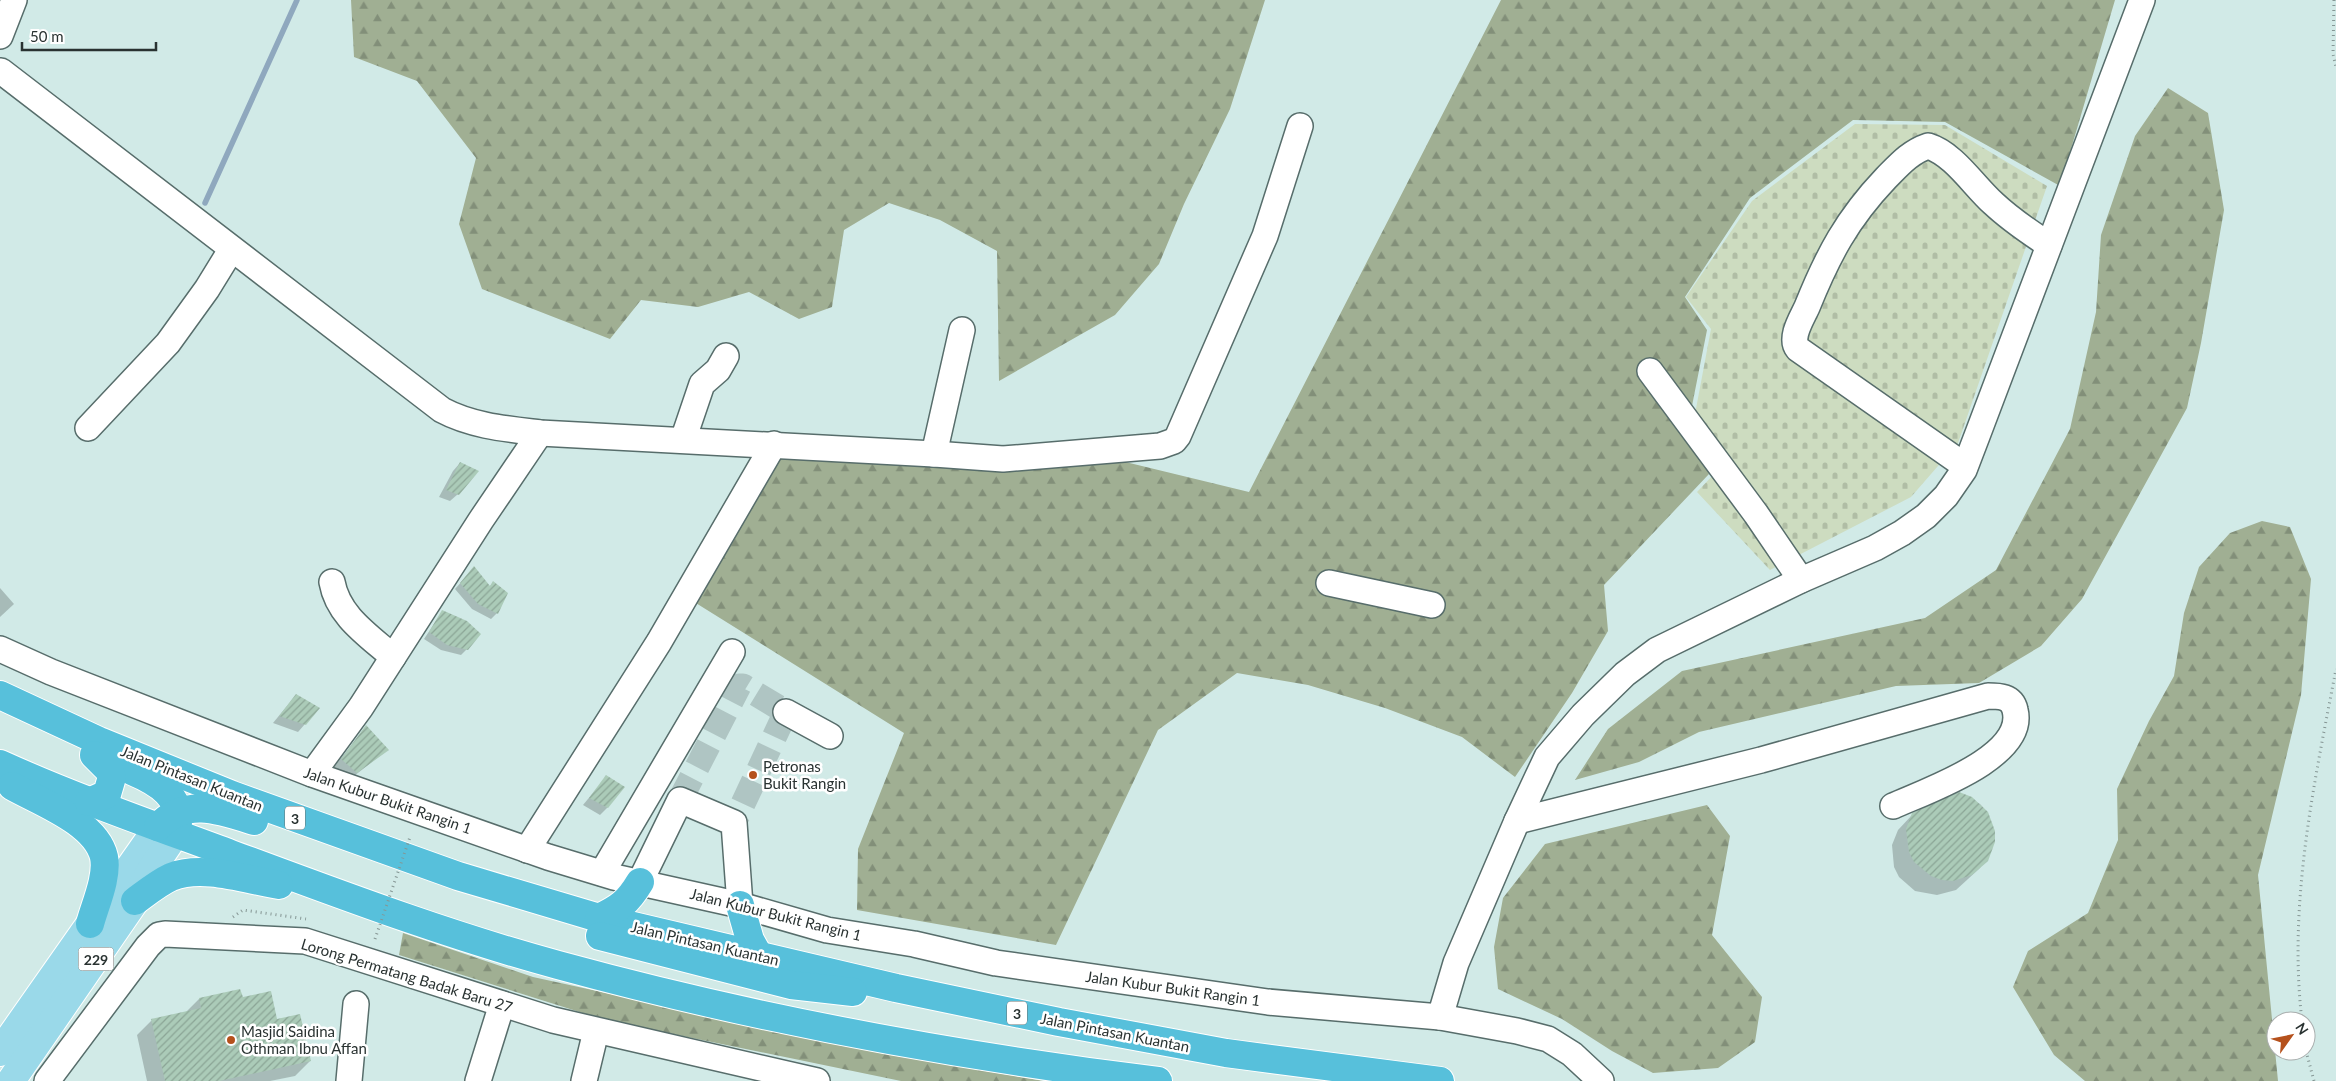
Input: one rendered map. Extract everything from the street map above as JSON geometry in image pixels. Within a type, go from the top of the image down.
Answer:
[{"type":"highway","name":"Jalan Pintasan Kuantan","points":[[0,695],[99,741],[250,802],[458,876],[599,918],[896,988],[1059,1022],[1217,1051],[1440,1081]]},
{"type":"highway","points":[[0,713],[158,783],[169,792],[170,824]]},
{"type":"highway","points":[[90,802],[107,794],[112,777],[109,770],[94,755]]},
{"type":"highway","points":[[0,764],[90,802],[170,824],[350,898],[555,964],[719,1006],[955,1053],[1047,1068],[1158,1081]]},
{"type":"highway","points":[[0,778],[78,822],[90,832],[98,844],[104,856],[104,870],[90,924]]},
{"type":"highway","points":[[170,824],[206,809],[221,810],[461,894],[571,928],[695,962],[791,985],[822,990],[852,992],[896,988]]},
{"type":"highway","points":[[135,901],[172,877],[191,872],[215,874],[350,898]]},
{"type":"highway","points":[[599,918],[619,908],[630,899],[640,882]]},
{"type":"highway","points":[[740,905],[750,940],[759,956]]},
{"type":"main road","name":"229","points":[[11,1081],[135,901],[151,870],[170,824]]},
{"type":"main road","name":"229","points":[[0,1052],[90,924],[170,824]]},
{"type":"street","points":[[0,36],[14,0]]},
{"type":"street","points":[[1440,1018],[1456,963],[1517,821],[1547,757],[1583,715],[1625,674],[1657,650],[1800,580],[1875,548],[1902,533],[1926,516],[1946,496],[1965,466],[2142,0]]},
{"type":"street","points":[[0,66],[231,250],[340,330],[442,410],[454,416],[486,426],[540,434],[774,444],[1003,459],[1160,446],[1174,441],[1178,436],[1265,236],[1300,126]]},
{"type":"street","points":[[1965,466],[1798,349],[1795,341],[1800,322],[1825,262],[1848,224],[1902,162],[1928,146],[1943,154],[1993,203],[2018,224],[2049,245]]},
{"type":"street","points":[[88,428],[168,343],[207,289],[231,250]]},
{"type":"street","points":[[934,454],[962,330]]},
{"type":"street","points":[[683,440],[702,384],[718,370],[726,356]]},
{"type":"street","points":[[1650,371],[1756,514],[1800,580]]},
{"type":"street","points":[[312,774],[339,739],[481,520],[540,434]]},
{"type":"street","points":[[527,850],[659,642],[774,444]]},
{"type":"street","points":[[332,582],[335,597],[344,613],[392,657]]},
{"type":"street","points":[[1329,583],[1432,605]]},
{"type":"street","name":"Jalan Kubur Bukit Rangin 1","points":[[0,649],[60,676],[312,774],[527,850],[602,873],[740,905],[827,930],[914,944],[996,963],[1268,1002],[1440,1018],[1517,1031],[1548,1040],[1572,1054],[1601,1081]]},
{"type":"street","points":[[602,873],[732,652]]},
{"type":"street","points":[[1517,821],[1761,760],[1988,696],[2003,696],[2014,704],[2017,718],[2012,732],[1998,752],[1984,764],[1894,806]]},
{"type":"street","points":[[786,712],[830,736]]},
{"type":"street","points":[[640,882],[680,800],[734,823],[740,905]]},
{"type":"street","name":"Lorong Permatang Badak Baru 27","points":[[47,1081],[148,946],[159,936],[165,934],[305,941],[502,1004],[596,1031],[817,1081]]},
{"type":"street","points":[[349,1081],[356,1004]]},
{"type":"street","points":[[478,1081],[502,1004]]},
{"type":"street","points":[[584,1081],[596,1031]]},
{"type":"path","points":[[2334,0],[2333,54],[2336,67]]},
{"type":"path","points":[[2301,1011],[2297,978],[2300,901],[2308,827],[2336,669]]},
{"type":"path","points":[[375,939],[410,837]]},
{"type":"path","points":[[2309,1061],[2314,1081]]},
{"type":"green space","points":[[351,0],[1265,0],[1230,109],[1184,204],[1159,264],[1115,315],[999,381],[997,251],[940,220],[889,203],[844,230],[832,307],[799,319],[749,292],[698,307],[641,300],[610,339],[482,289],[459,224],[476,158],[417,81],[354,57]]},
{"type":"green space","points":[[1501,0],[2115,0],[2060,186],[1945,122],[1853,120],[1750,198],[1685,297],[1707,330],[1690,416],[1709,474],[1604,585],[1608,631],[1572,693],[1515,777],[1462,737],[1385,708],[1308,685],[1237,673],[1158,730],[1056,945],[857,910],[858,849],[904,733],[691,600],[782,454],[1076,450],[1249,492]]},
{"type":"green space","points":[[2168,88],[2208,113],[2224,210],[2201,343],[2187,408],[2082,599],[2041,646],[1979,683],[1896,686],[1699,732],[1639,762],[1575,780],[1608,729],[1682,671],[1925,618],[1996,570],[2070,429],[2096,312],[2101,235],[2135,136]]},
{"type":"green space","points":[[1855,124],[1945,125],[2047,186],[1958,443],[1911,497],[1770,570],[1697,492],[1716,472],[1695,414],[1711,329],[1686,297],[1752,201]]},
{"type":"green space","points":[[2262,521],[2290,527],[2311,579],[2301,695],[2258,875],[2271,1011],[2266,1011],[2266,1061],[2276,1061],[2278,1081],[2085,1081],[2054,1055],[2013,987],[2028,951],[2088,913],[2118,840],[2117,789],[2149,721],[2174,676],[2184,613],[2199,567],[2230,533]]},
{"type":"green space","points":[[1707,805],[1730,836],[1712,935],[1762,997],[1755,1042],[1718,1068],[1653,1073],[1612,1051],[1562,1019],[1498,989],[1494,947],[1503,898],[1545,844]]},
{"type":"green space","points":[[403,933],[533,977],[885,1054],[1044,1081],[901,1081],[605,1020],[399,955]]},
{"type":"building","points":[[460,462],[479,471],[459,495],[446,490]]},
{"type":"building","points":[[474,566],[490,586],[493,581],[508,593],[498,614],[478,604],[460,583]]},
{"type":"building","points":[[442,610],[467,621],[481,634],[468,650],[447,645],[429,632]]},
{"type":"building","points":[[296,694],[320,708],[306,725],[279,716]]},
{"type":"building","points":[[366,725],[389,750],[357,773],[341,759]]},
{"type":"building","points":[[606,775],[625,787],[608,808],[589,798]]},
{"type":"building","points":[[1959,792],[1972,797],[1988,812],[1995,831],[1995,842],[1988,861],[1972,875],[1953,881],[1942,880],[1931,876],[1914,862],[1909,852],[1906,829],[1912,813]]},
{"type":"building","name":"Masjid Saidina Othman Ibnu Affan","points":[[240,989],[243,997],[271,991],[277,1019],[300,1014],[311,1061],[219,1081],[165,1081],[151,1019],[201,1008],[199,998]]},
{"type":"waterway","points":[[205,203],[297,0]]},
{"type":"tunnel","points":[[680,800],[739,686],[743,686],[786,712],[734,823]]},
{"type":"place","name":"Petronas Bukit Rangin","points":[[753,775]]},
{"type":"place","name":"Masjid Saidina Othman Ibnu Affan","points":[[231,1040]]}]
